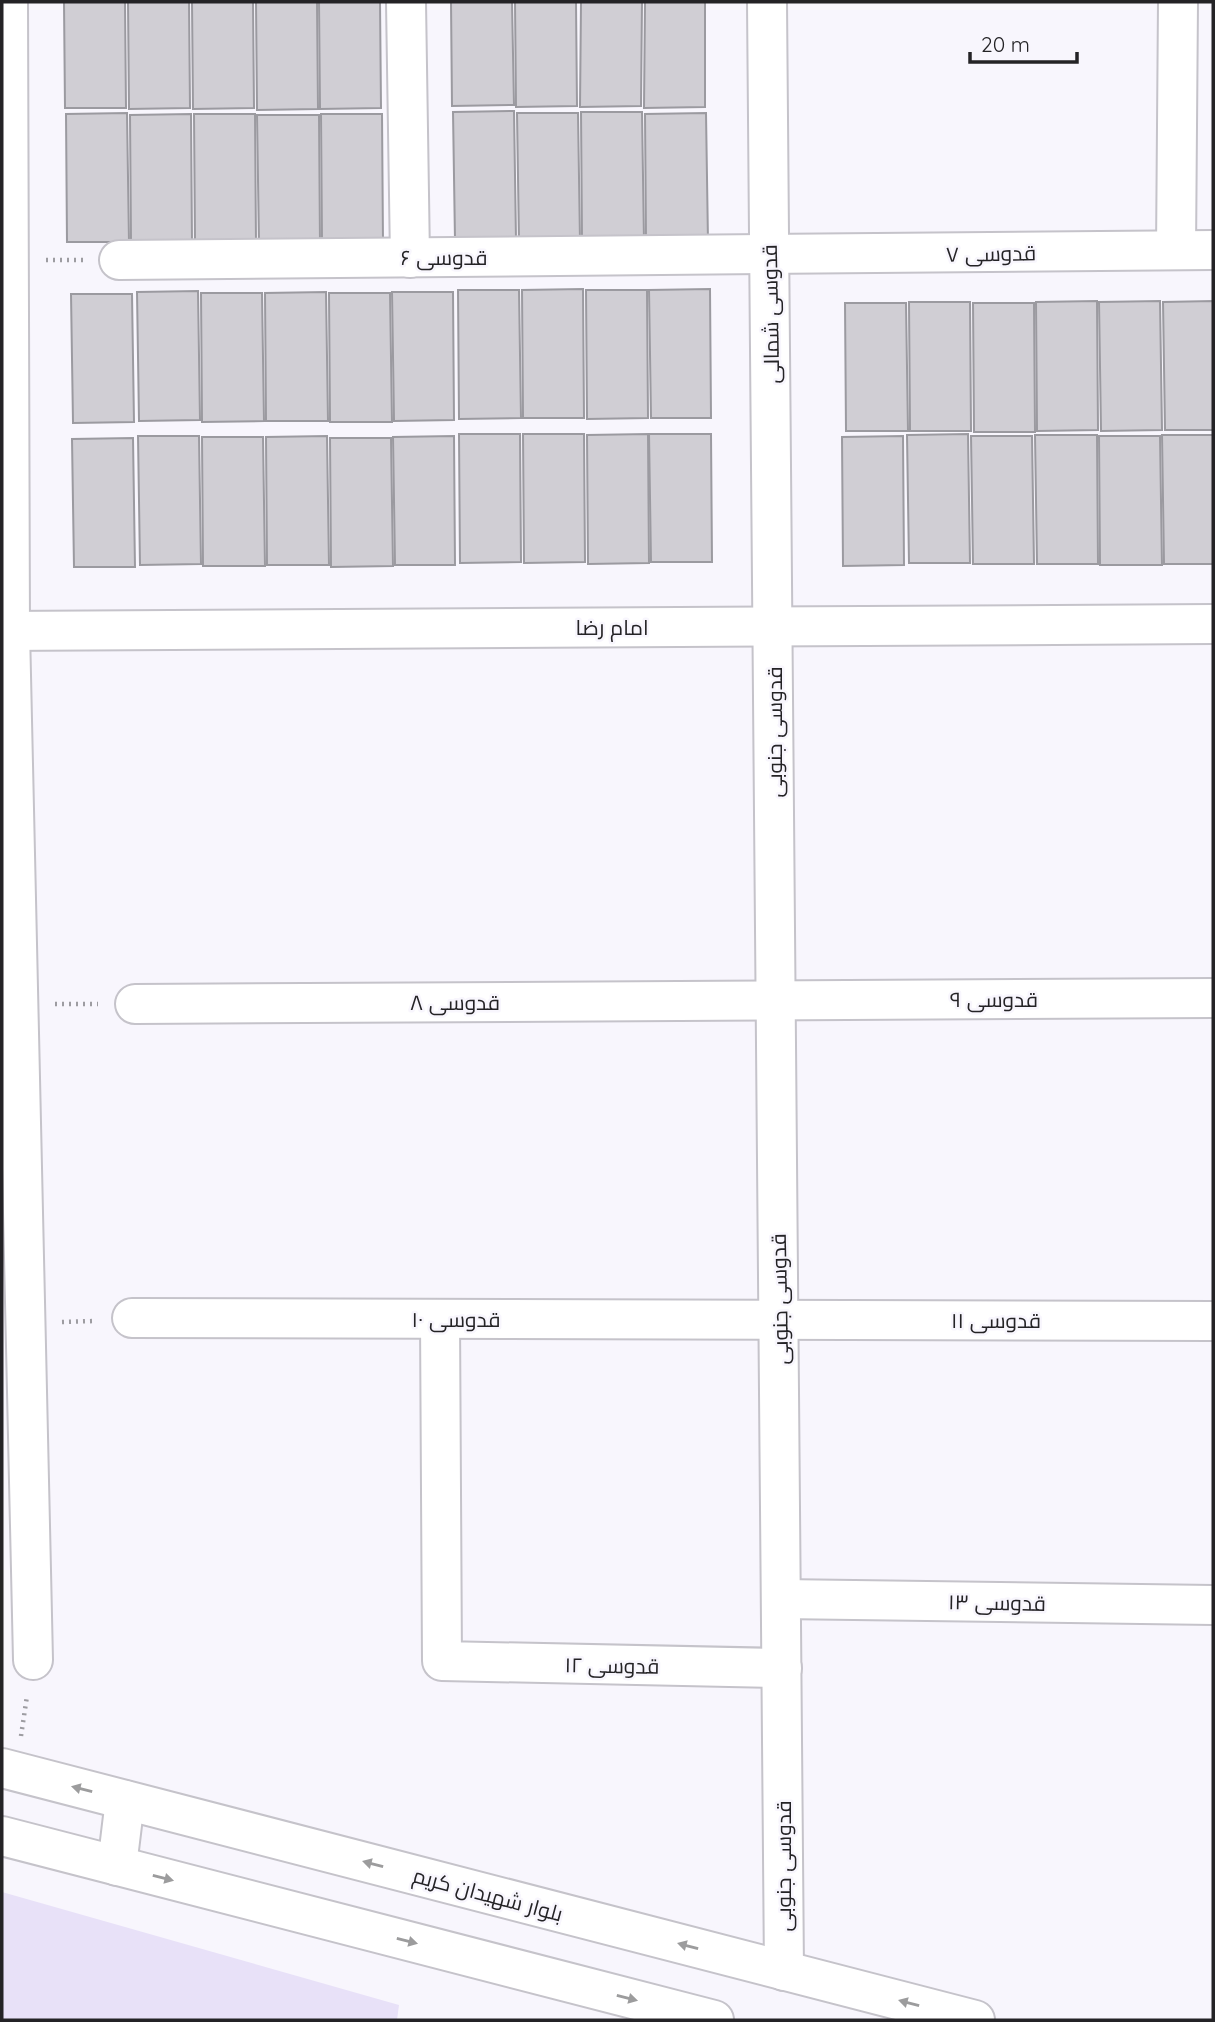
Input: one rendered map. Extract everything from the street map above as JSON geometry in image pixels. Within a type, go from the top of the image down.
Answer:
[{"type":"street","points":[[8,2],[9,260],[5,630],[19,1004],[33,1660]]},
{"type":"street","points":[[406,2],[410,258]]},
{"type":"street","name":"قدوسی شمالی","points":[[767,2],[773,626]]},
{"type":"street","points":[[1178,2],[1195,250]]},
{"type":"street","name":"قدوسی ۷","points":[[769,255],[1195,250]]},
{"type":"street","name":"قدوسی ۶","points":[[119,260],[769,255]]},
{"type":"street","name":"امام رضا","points":[[5,630],[1213,624]]},
{"type":"street","name":"قدوسی جنوبی","points":[[773,626],[784,1971]]},
{"type":"street","name":"قدوسی ۹","points":[[776,1000],[1213,998]]},
{"type":"street","name":"قدوسی ۸","points":[[135,1004],[776,1000]]},
{"type":"street","name":"قدوسی ۱۰","points":[[132,1318],[779,1319]]},
{"type":"street","name":"قدوسی ۱۲","points":[[440,1319],[442,1661],[782,1668]]},
{"type":"street","name":"قدوسی ۱۱","points":[[779,1319],[1213,1321]]},
{"type":"street","name":"قدوسی ۱۳","points":[[781,1599],[1213,1605]]},
{"type":"street","name":"بلوار شهیدان کریم","points":[[8,1770],[975,2020]]},
{"type":"street","points":[[117,1866],[125,1800]]},
{"type":"street","points":[[2,1836],[714,2020]]},
{"type":"path","points":[[9,260],[119,260]]},
{"type":"path","points":[[19,1004],[135,1004]]},
{"type":"path","points":[[26,1325],[132,1318]]},
{"type":"path","points":[[8,1770],[33,1660]]},
{"type":"shaded area","points":[[2,1892],[399,2005],[397,2020],[2,2020]]},
{"type":"building","points":[[64,2],[125,2],[126,108],[65,108]]},
{"type":"building","points":[[128,2],[189,2],[190,108],[129,109]]},
{"type":"building","points":[[192,2],[253,2],[254,108],[193,109]]},
{"type":"building","points":[[256,2],[317,2],[318,109],[257,110]]},
{"type":"building","points":[[319,2],[380,2],[381,108],[320,109]]},
{"type":"building","points":[[451,2],[512,2],[514,105],[452,106]]},
{"type":"building","points":[[515,2],[576,2],[577,106],[516,107]]},
{"type":"building","points":[[581,2],[642,2],[641,106],[580,107]]},
{"type":"building","points":[[645,2],[705,2],[705,107],[644,108]]},
{"type":"building","points":[[514,111],[516,240],[455,240],[453,112]]},
{"type":"building","points":[[581,112],[642,112],[644,241],[582,241]]},
{"type":"building","points":[[127,113],[129,242],[67,242],[66,114]]},
{"type":"building","points":[[517,113],[578,113],[580,241],[519,242]]},
{"type":"building","points":[[706,113],[708,242],[646,242],[645,114]]},
{"type":"building","points":[[191,114],[192,243],[131,243],[130,115]]},
{"type":"building","points":[[194,114],[255,114],[256,243],[195,243]]},
{"type":"building","points":[[321,114],[382,114],[383,242],[322,243]]},
{"type":"building","points":[[257,115],[319,115],[320,244],[259,244]]},
{"type":"building","points":[[583,289],[584,418],[523,418],[522,290]]},
{"type":"building","points":[[710,289],[711,418],[651,418],[649,290]]},
{"type":"building","points":[[458,290],[519,290],[521,418],[459,419]]},
{"type":"building","points":[[586,290],[647,290],[648,418],[587,419]]},
{"type":"building","points":[[198,291],[200,420],[139,421],[137,292]]},
{"type":"building","points":[[326,292],[328,421],[266,421],[265,293]]},
{"type":"building","points":[[392,292],[453,292],[454,420],[394,421]]},
{"type":"building","points":[[201,293],[262,293],[264,421],[202,422]]},
{"type":"building","points":[[329,293],[390,293],[392,422],[330,422]]},
{"type":"building","points":[[71,294],[132,294],[134,422],[73,423]]},
{"type":"building","points":[[1097,301],[1098,430],[1037,431],[1036,302]]},
{"type":"building","points":[[1160,301],[1162,430],[1101,431],[1099,302]]},
{"type":"building","points":[[1213,301],[1213,430],[1165,430],[1163,302]]},
{"type":"building","points":[[909,302],[970,302],[971,431],[910,431]]},
{"type":"building","points":[[845,303],[906,303],[908,431],[846,431]]},
{"type":"building","points":[[973,303],[1034,303],[1035,432],[974,432]]},
{"type":"building","points":[[459,434],[520,434],[521,562],[460,563]]},
{"type":"building","points":[[523,434],[584,434],[585,562],[524,563]]},
{"type":"building","points":[[648,434],[649,563],[588,564],[587,435]]},
{"type":"building","points":[[649,434],[711,434],[712,562],[651,562]]},
{"type":"building","points":[[968,434],[970,563],[909,563],[907,435]]},
{"type":"building","points":[[1035,435],[1097,435],[1098,564],[1037,564]]},
{"type":"building","points":[[1162,435],[1213,435],[1213,564],[1164,564]]},
{"type":"building","points":[[138,436],[199,436],[201,564],[140,565]]},
{"type":"building","points":[[327,436],[329,565],[267,565],[266,437]]},
{"type":"building","points":[[454,436],[455,565],[395,565],[393,437]]},
{"type":"building","points":[[903,436],[904,565],[843,566],[842,437]]},
{"type":"building","points":[[971,436],[1032,436],[1034,564],[973,564]]},
{"type":"building","points":[[1099,436],[1160,436],[1162,565],[1100,565]]},
{"type":"building","points":[[202,437],[263,437],[265,566],[203,566]]},
{"type":"building","points":[[133,438],[135,567],[74,567],[72,439]]},
{"type":"building","points":[[330,438],[391,438],[393,566],[331,567]]}]
